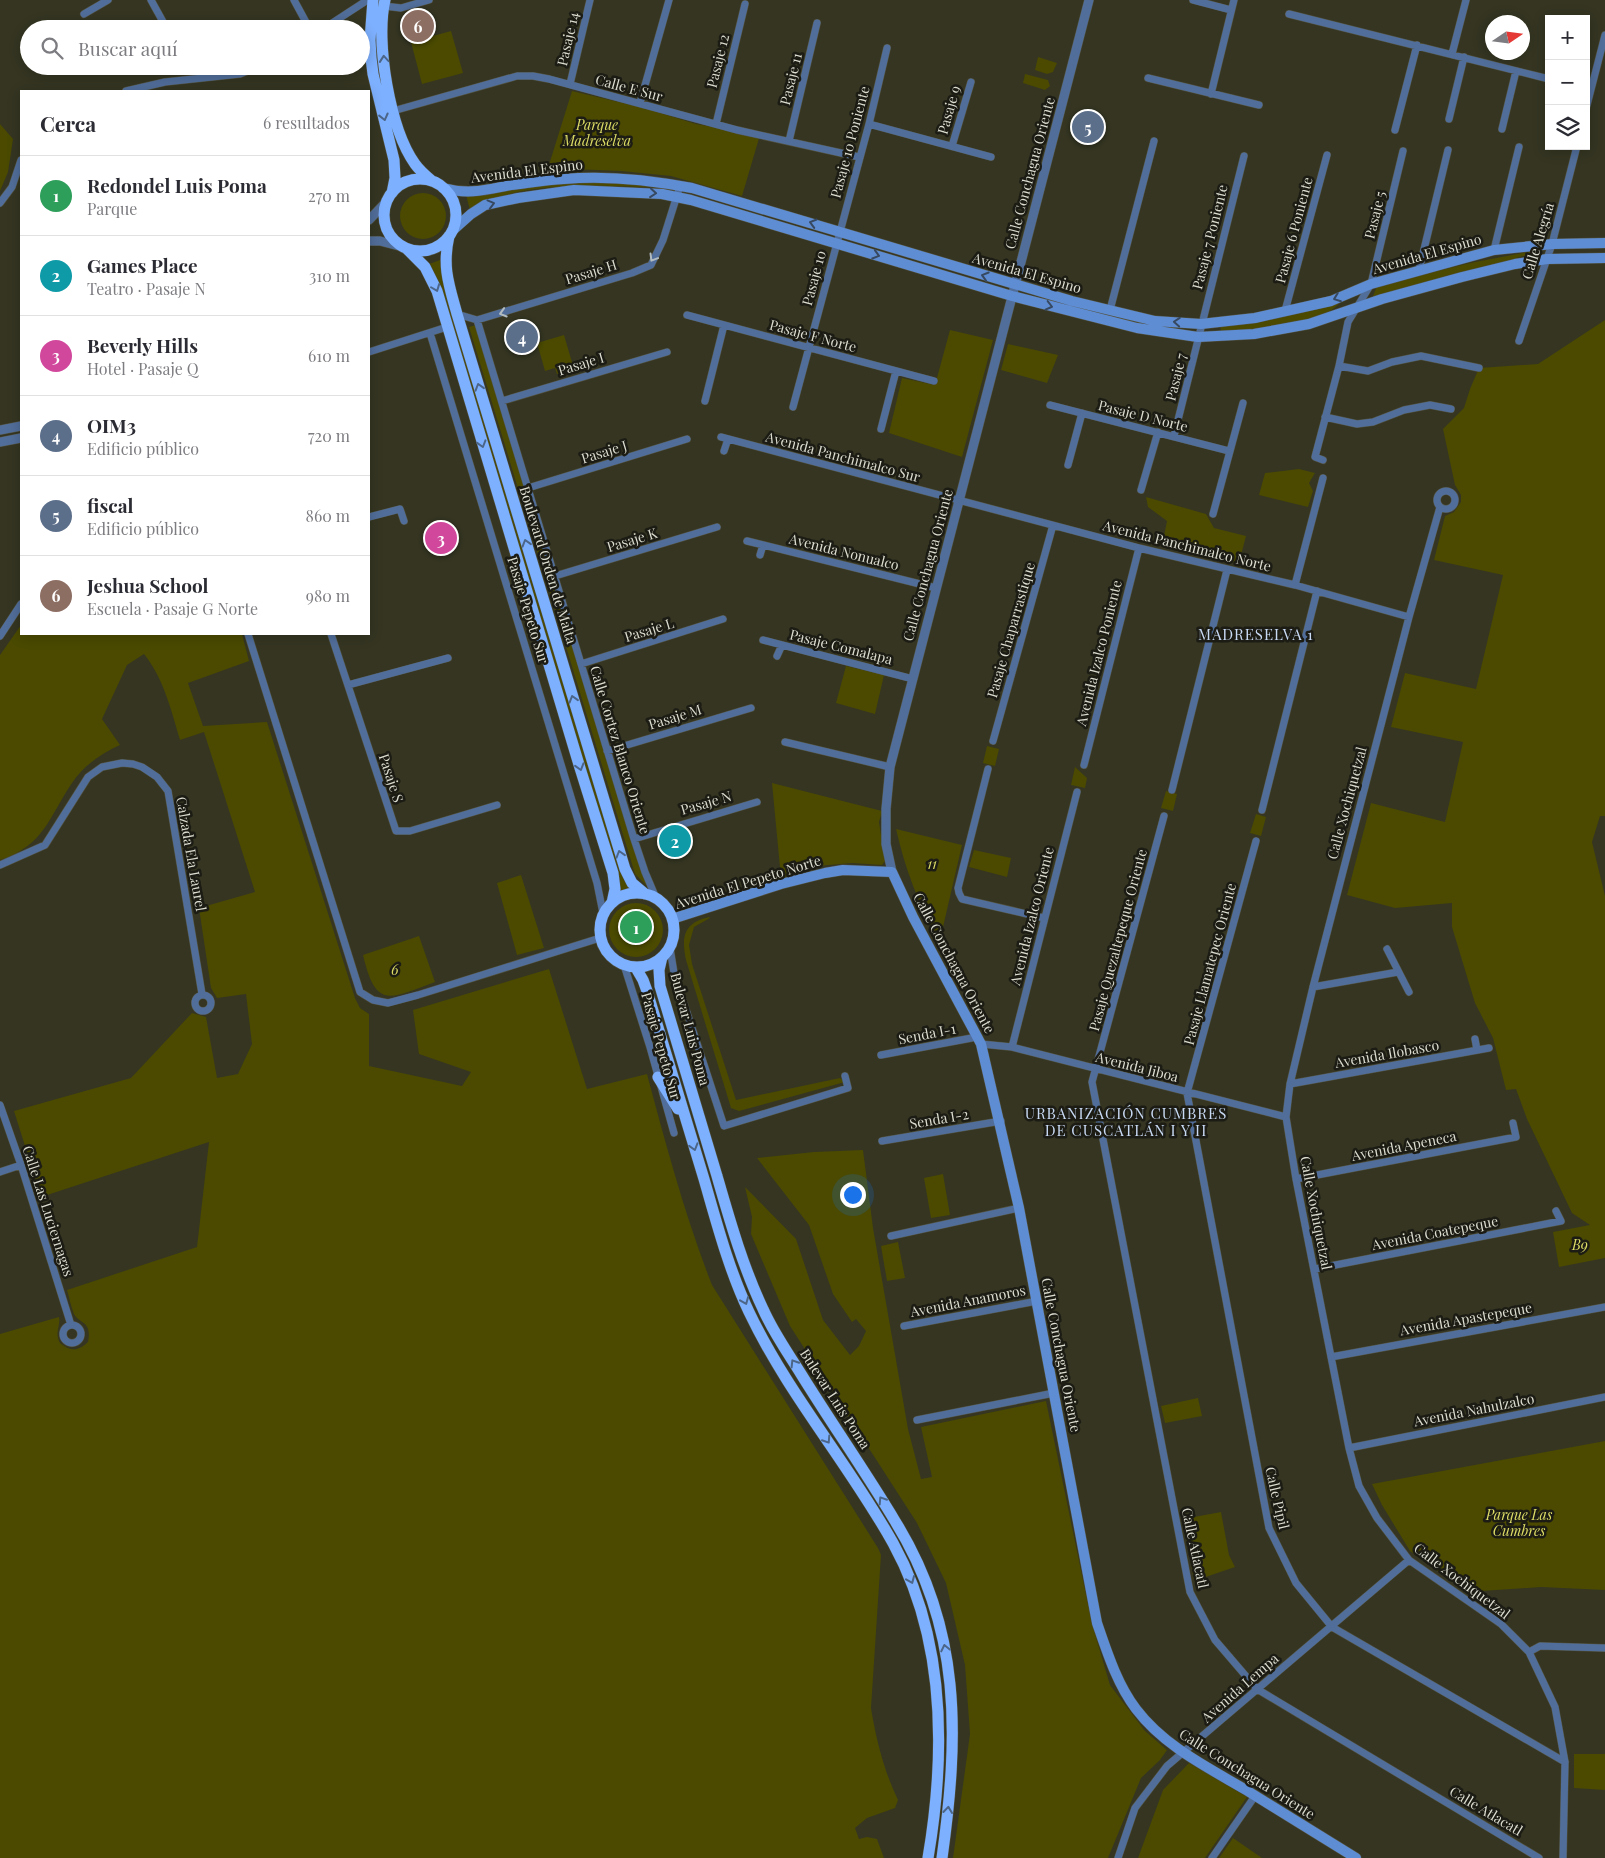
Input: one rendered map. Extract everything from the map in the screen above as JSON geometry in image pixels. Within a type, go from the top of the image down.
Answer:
[{"type":"highway","points":[[372,1],[371,58],[373,74],[394,160],[395,178],[384,215],[386,228],[393,239],[406,248],[416,251],[429,250],[441,245],[451,234],[456,220],[455,208],[451,197],[421,171],[410,155],[393,112],[382,43],[384,3]]},
{"type":"highway","points":[[390,196],[399,186],[410,181],[422,180],[438,185]]},
{"type":"highway","name":"Boulevard Orden de Malta","points":[[451,234],[446,251],[446,276],[457,314],[625,869],[632,883],[651,896]]},
{"type":"highway","name":"Boulevard Orden de Malta","points":[[406,248],[424,267],[437,291],[613,873],[615,889],[612,903]]},
{"type":"highway","points":[[630,893],[651,896],[668,909],[674,931],[666,952],[647,966],[630,966],[608,955],[603,947],[600,938],[600,923],[603,913],[620,897],[630,893]]},
{"type":"highway","name":"Bulevar Luis Poma","points":[[666,952],[659,970],[660,986],[731,1222],[756,1294],[776,1334],[900,1528],[923,1573],[936,1610],[947,1655],[953,1727],[950,1784],[942,1858]]},
{"type":"highway","name":"Bulevar Luis Poma","points":[[630,966],[643,980],[647,991],[730,1265],[749,1312],[784,1374],[887,1533],[910,1576],[921,1606],[933,1660],[939,1719],[938,1775],[928,1858]]},
{"type":"highway","points":[[658,1077],[686,1122]]},
{"type":"main road","name":"Avenida El Espino","points":[[438,185],[458,192],[475,192],[563,179],[616,177],[680,186],[840,231],[1014,285],[1155,321],[1201,324],[1255,318],[1331,301],[1371,284],[1494,250],[1552,244],[1605,243]]},
{"type":"main road","name":"Avenida El Espino","points":[[451,234],[471,214],[485,205],[518,198],[574,190],[629,191],[677,197],[1012,296],[1137,328],[1198,336],[1254,334],[1309,324],[1462,277],[1514,264],[1547,259],[1605,258]]},
{"type":"main road","name":"Avenida El Pepeto Norte","points":[[672,919],[780,884],[825,873],[843,870],[892,872]]},
{"type":"main road","name":"Calle Conchagua Oriente","points":[[892,872],[913,917],[979,1041],[1000,1121],[1019,1208],[1097,1623],[1108,1657],[1119,1681],[1136,1709],[1157,1731],[1184,1753],[1356,1858]]},
{"type":"street","points":[[84,14],[108,0]]},
{"type":"street","points":[[151,0],[162,20]]},
{"type":"street","points":[[294,0],[305,20]]},
{"type":"street","points":[[384,3],[401,8],[429,0]]},
{"type":"street","name":"Pasaje 14","points":[[570,84],[590,0]]},
{"type":"street","points":[[640,103],[669,0]]},
{"type":"street","name":"Calle Conchagua Oriente","points":[[892,872],[886,844],[886,809],[890,767],[1089,0]]},
{"type":"street","points":[[1193,0],[1231,10]]},
{"type":"street","points":[[1210,94],[1234,0]]},
{"type":"street","points":[[1452,54],[1466,0]]},
{"type":"street","points":[[337,20],[366,1],[372,1]]},
{"type":"street","name":"Pasaje 12","points":[[716,124],[745,4]]},
{"type":"street","points":[[1289,14],[1545,78]]},
{"type":"street","name":"Pasaje 11","points":[[789,141],[817,23]]},
{"type":"street","points":[[1587,105],[1605,35]]},
{"type":"street","points":[[1395,130],[1417,45]]},
{"type":"street","name":"Pasaje 10 Poniente","points":[[836,243],[869,124],[887,48]]},
{"type":"street","points":[[1449,119],[1464,57]]},
{"type":"street","points":[[1502,130],[1516,71]]},
{"type":"street","points":[[130,90],[165,82],[231,75]]},
{"type":"street","name":"Calle E Sur","points":[[393,112],[517,76],[533,76],[570,84],[716,124],[860,157]]},
{"type":"street","points":[[1148,78],[1259,105]]},
{"type":"street","name":"Pasaje 9","points":[[952,146],[971,82]]},
{"type":"street","points":[[869,124],[991,157]]},
{"type":"street","points":[[1110,310],[1154,141]]},
{"type":"street","points":[[1494,250],[1519,147]]},
{"type":"street","points":[[1419,270],[1448,150]]},
{"type":"street","name":"Calle Alegría","points":[[1519,341],[1552,244],[1576,150]]},
{"type":"street","name":"Pasaje 5","points":[[1323,460],[1315,457],[1348,322],[1354,309],[1371,284],[1403,151]]},
{"type":"street","name":"Pasaje 6 Poniente","points":[[1285,311],[1327,155]]},
{"type":"street","name":"Pasaje 7 Poniente","points":[[1201,324],[1244,156]]},
{"type":"street","points":[[0,203],[12,187],[20,163]]},
{"type":"street","name":"Pasaje H","points":[[477,320],[632,273],[651,264],[663,240],[680,186]]},
{"type":"street","points":[[370,219],[390,196]]},
{"type":"street","points":[[370,241],[391,243],[406,248]]},
{"type":"street","name":"Pasaje 10","points":[[792,403],[836,243]]},
{"type":"street","points":[[457,314],[477,320]]},
{"type":"street","name":"Pasaje F Norte","points":[[687,315],[934,381]]},
{"type":"street","name":"Calle Cortez Blanco Oriente","points":[[477,320],[651,896]]},
{"type":"street","name":"Pasaje 7","points":[[1174,436],[1201,324]]},
{"type":"street","points":[[705,401],[724,325]]},
{"type":"street","points":[[370,352],[448,328]]},
{"type":"street","name":"Pasaje Pepeto Sur","points":[[430,333],[597,883],[603,913]]},
{"type":"street","name":"Pasaje I","points":[[502,402],[667,352]]},
{"type":"street","points":[[1338,366],[1368,371],[1392,362],[1421,356],[1479,368]]},
{"type":"street","points":[[882,429],[896,371]]},
{"type":"street","points":[[1213,514],[1242,403]]},
{"type":"street","points":[[1325,417],[1357,424],[1373,422],[1404,410],[1430,404],[1451,409]]},
{"type":"street","name":"Pasaje D Norte","points":[[1050,405],[1174,436],[1229,452]]},
{"type":"street","points":[[1068,465],[1082,413]]},
{"type":"street","points":[[0,430],[20,426]]},
{"type":"street","points":[[1141,490],[1158,432]]},
{"type":"street","points":[[0,442],[20,438]]},
{"type":"street","name":"Avenida Panchimalco Sur","points":[[724,451],[724,438],[960,500]]},
{"type":"street","name":"Pasaje J","points":[[528,488],[687,439]]},
{"type":"street","points":[[1295,585],[1323,478]]},
{"type":"street","name":"Avenida Panchimalco Norte","points":[[960,500],[1139,548],[1295,585],[1408,616]]},
{"type":"street","points":[[370,517],[399,506],[404,520]]},
{"type":"street","name":"Calle Xochiquetzal","points":[[1440,507],[1408,616],[1312,987],[1290,1084],[1286,1117],[1296,1179],[1349,1448],[1359,1486],[1377,1518],[1409,1560],[1501,1624],[1529,1652],[1555,1707],[1565,1762],[1563,1858]]},
{"type":"street","name":"Pasaje Chaparrastique","points":[[994,741],[1053,525]]},
{"type":"street","name":"Pasaje K","points":[[555,576],[717,527]]},
{"type":"street","name":"Avenida Nonualco","points":[[747,541],[936,588]]},
{"type":"street","points":[[760,555],[763,545]]},
{"type":"street","name":"Avenida Izalco Poniente","points":[[1084,765],[1139,548]]},
{"type":"street","points":[[1172,790],[1227,570]]},
{"type":"street","points":[[1262,810],[1317,591]]},
{"type":"street","points":[[0,636],[20,606]]},
{"type":"street","name":"Pasaje L","points":[[581,664],[724,619]]},
{"type":"street","points":[[248,635],[360,992],[373,1000],[388,1004],[600,938]]},
{"type":"street","name":"Pasaje S","points":[[331,635],[396,831],[410,831],[497,805]]},
{"type":"street","name":"Pasaje Comalapa","points":[[763,640],[913,678]]},
{"type":"street","points":[[777,656],[782,645]]},
{"type":"street","points":[[348,685],[448,658]]},
{"type":"street","name":"Pasaje M","points":[[607,751],[751,708]]},
{"type":"street","points":[[785,742],[890,767]]},
{"type":"street","name":"Calzada Ela Laurel","points":[[0,865],[45,844],[88,777],[102,768],[122,763],[142,767],[157,777],[168,791],[202,994]]},
{"type":"street","points":[[988,769],[958,888],[959,893],[962,899],[1044,918]]},
{"type":"street","name":"Avenida Izalco Oriente","points":[[1012,1047],[1077,792]]},
{"type":"street","name":"Pasaje N","points":[[634,839],[757,802]]},
{"type":"street","name":"Pasaje Quezaltepeque Oriente","points":[[1096,1070],[1164,816]]},
{"type":"street","name":"Pasaje Llamatepec Oriente","points":[[1187,1093],[1256,841]]},
{"type":"street","points":[[1387,949],[1409,992]]},
{"type":"street","points":[[666,952],[724,1126],[848,1088],[845,1076]]},
{"type":"street","name":"Pasaje Pepeto Sur","points":[[630,966],[674,1133]]},
{"type":"street","points":[[1312,987],[1398,972]]},
{"type":"street","points":[[1475,1039],[1477,1050]]},
{"type":"street","name":"Avenida Jiboa","points":[[979,1041],[1012,1047],[1286,1117]]},
{"type":"street","name":"Senda I-1","points":[[880,1055],[979,1041]]},
{"type":"street","name":"Avenida Ilobasco","points":[[1290,1084],[1489,1048]]},
{"type":"street","name":"Calle Atlacatl","points":[[1096,1070],[1092,1082],[1190,1592],[1215,1640],[1257,1689],[1539,1858]]},
{"type":"street","name":"Calle Pipil","points":[[1187,1093],[1269,1528],[1296,1583],[1332,1627],[1565,1762]]},
{"type":"street","name":"Calle Las Luciernagas","points":[[0,1105],[21,1165],[71,1325]]},
{"type":"street","name":"Senda I-2","points":[[882,1141],[1000,1121]]},
{"type":"street","name":"Avenida Apeneca","points":[[1296,1179],[1516,1137],[1513,1123]]},
{"type":"street","points":[[0,1172],[21,1165]]},
{"type":"street","points":[[891,1236],[1019,1208]]},
{"type":"street","name":"Avenida Coatepeque","points":[[1315,1269],[1561,1221],[1556,1211]]},
{"type":"street","name":"Avenida Anamoros","points":[[904,1326],[1037,1301]]},
{"type":"street","name":"Avenida Apastepeque","points":[[1331,1357],[1605,1307]]},
{"type":"street","points":[[917,1420],[1054,1393]]},
{"type":"street","name":"Avenida Nahulzalco","points":[[1349,1448],[1605,1397]]},
{"type":"street","name":"Avenida Lempa","points":[[1118,1858],[1135,1808],[1167,1766],[1409,1560]]},
{"type":"street","points":[[1529,1652],[1540,1646],[1605,1648]]},
{"type":"street","points":[[1212,1858],[1255,1796]]},
{"type":"green space","points":[[451,31],[463,73],[422,84],[411,42]]},
{"type":"green space","points":[[1038,57],[1057,63],[1053,72],[1047,74],[1035,70]]},
{"type":"green space","points":[[1025,74],[1048,80],[1050,86],[1045,90],[1023,83]]},
{"type":"green space","name":"Parque Madreselva","points":[[572,91],[644,108],[696,124],[760,135],[742,196],[671,176],[621,171],[548,168]]},
{"type":"green space","points":[[0,124],[13,139],[8,172],[0,191]]},
{"type":"green space","points":[[563,181],[663,183],[662,188],[577,186],[533,189],[494,199],[470,210],[466,195]]},
{"type":"green space","points":[[418,193],[428,193],[442,203],[446,216],[442,229],[436,235],[428,239],[418,239],[404,229],[400,221],[400,211],[410,197]]},
{"type":"green space","points":[[1533,251],[1533,254],[1512,260],[1376,297],[1373,296],[1377,286],[1470,263]]},
{"type":"green space","points":[[440,260],[443,278],[531,579],[629,888],[619,891],[439,282],[429,264]]},
{"type":"green space","points":[[1339,303],[1331,310],[1303,321],[1266,328],[1221,332],[1220,323]]},
{"type":"green space","name":"B9","points":[[1605,320],[1605,816],[1600,816],[1592,842],[1605,896],[1605,1258],[1559,1267],[1553,1232],[1590,1225],[1572,1213],[1527,1119],[1516,1089],[1506,1090],[1493,1038],[1475,1003],[1452,927],[1452,903],[1395,908],[1347,895],[1371,803],[1445,822],[1463,742],[1391,727],[1405,673],[1476,689],[1503,575],[1434,560],[1445,516],[1454,512],[1461,502],[1461,495],[1455,485],[1443,429],[1464,408],[1479,368],[1538,364]]},
{"type":"green space","points":[[476,325],[647,886],[635,874],[469,327]]},
{"type":"green space","points":[[950,330],[993,340],[962,457],[889,433],[902,378],[935,385]]},
{"type":"green space","points":[[564,335],[574,369],[557,374],[555,368],[545,371],[537,343]]},
{"type":"green space","points":[[1008,344],[1058,355],[1047,383],[1001,370]]},
{"type":"green space","points":[[1299,469],[1315,473],[1309,483],[1313,491],[1308,507],[1259,495],[1265,473]]},
{"type":"green space","points":[[1146,497],[1206,514],[1214,528],[1246,536],[1239,563],[1162,546],[1167,521],[1148,507]]},
{"type":"green space","points":[[20,626],[20,635],[242,635],[249,661],[188,683],[203,726],[267,722],[355,998],[360,1008],[369,1014],[369,1066],[462,1086],[471,1072],[419,1054],[413,1010],[549,969],[587,1089],[647,1074],[685,1207],[712,1285],[881,1555],[871,1708],[881,1755],[898,1800],[895,1808],[867,1818],[855,1828],[859,1839],[867,1837],[877,1839],[884,1858],[0,1858],[0,1334],[59,1317],[58,1339],[60,1343],[71,1349],[78,1349],[88,1342],[89,1335],[87,1326],[74,1314],[67,1290],[197,1247],[209,1142],[41,1197],[14,1111],[131,1078],[192,1013],[206,1017],[217,1078],[238,1074],[252,1044],[246,994],[217,998],[211,988],[199,908],[255,892],[204,732],[180,740],[162,684],[144,654],[127,665],[102,719],[120,745],[87,765],[72,783],[44,829],[27,847],[0,860],[0,655]]},
{"type":"green space","points":[[846,666],[884,675],[875,714],[836,703]]},
{"type":"green space","points":[[987,746],[999,749],[995,766],[983,763]]},
{"type":"green space","points":[[1075,767],[1087,778],[1085,788],[1071,785]]},
{"type":"green space","points":[[772,783],[882,811],[879,822],[885,861],[882,865],[852,863],[818,866],[781,878]]},
{"type":"green space","points":[[1166,791],[1177,794],[1173,811],[1161,808]]},
{"type":"green space","points":[[1256,814],[1266,817],[1261,836],[1250,833]]},
{"type":"green space","name":"11","points":[[896,829],[962,845],[940,940],[913,886]]},
{"type":"green space","points":[[974,850],[1011,858],[1007,877],[969,867]]},
{"type":"green space","points":[[521,875],[544,948],[517,955],[497,883]]},
{"type":"green space","points":[[631,903],[641,903],[651,907],[659,915],[663,930],[659,945],[651,953],[641,957],[631,957],[621,953],[613,945],[609,935],[609,925],[613,915],[621,907]]},
{"type":"green space","points":[[709,917],[694,927],[689,945],[692,964],[736,1100],[840,1078],[845,1082],[739,1111],[731,1108],[686,960],[684,944],[684,937],[689,927]]},
{"type":"green space","name":"6","points":[[419,936],[435,982],[396,995],[387,995],[380,992],[368,973],[363,955]]},
{"type":"green space","points":[[863,1150],[873,1228],[908,1429],[921,1479],[932,1477],[921,1427],[1046,1401],[1092,1624],[1110,1685],[1145,1731],[1167,1750],[1160,1760],[1141,1778],[1108,1858],[953,1858],[970,1734],[965,1665],[946,1583],[917,1523],[790,1326],[751,1234],[752,1217],[745,1187],[796,1239],[823,1320],[850,1355],[859,1346],[866,1331],[856,1319],[852,1322],[833,1294],[809,1225],[757,1158],[814,1152]]},
{"type":"green space","points":[[943,1174],[950,1215],[931,1218],[924,1178]]},
{"type":"green space","points":[[898,1242],[905,1278],[887,1281],[881,1246]]},
{"type":"green space","points":[[1198,1398],[1202,1416],[1165,1423],[1161,1406]]},
{"type":"green space","name":"Parque Las Cumbres","points":[[1605,1441],[1605,1590],[1541,1587],[1467,1592],[1410,1551],[1382,1505],[1372,1484]]},
{"type":"green space","points":[[1221,1512],[1229,1555],[1235,1567],[1194,1581],[1183,1519]]},
{"type":"green space","points":[[1574,1754],[1605,1754],[1605,1790],[1574,1788]]},
{"type":"green space","points":[[1189,1763],[1247,1797],[1205,1858],[1138,1858],[1163,1790]]},
{"type":"green space","points":[[1233,1838],[1262,1858],[1219,1858]]},
{"type":"place","name":"Jeshua School","points":[[418,26]]},
{"type":"place","name":"fiscal","points":[[1088,127]]},
{"type":"place","name":"OIM3","points":[[522,337]]},
{"type":"place","name":"Beverly Hills","points":[[441,538]]},
{"type":"place","name":"Games Place","points":[[675,841]]},
{"type":"place","name":"Redondel Luis Poma","points":[[636,927]]},
{"type":"district","name":"MADRESELVA 1","points":[[1256,635]]},
{"type":"district","name":"URBANIZACIÓN CUMBRES DE CUSCATLÁN I Y II","points":[[1126,1122]]}]
